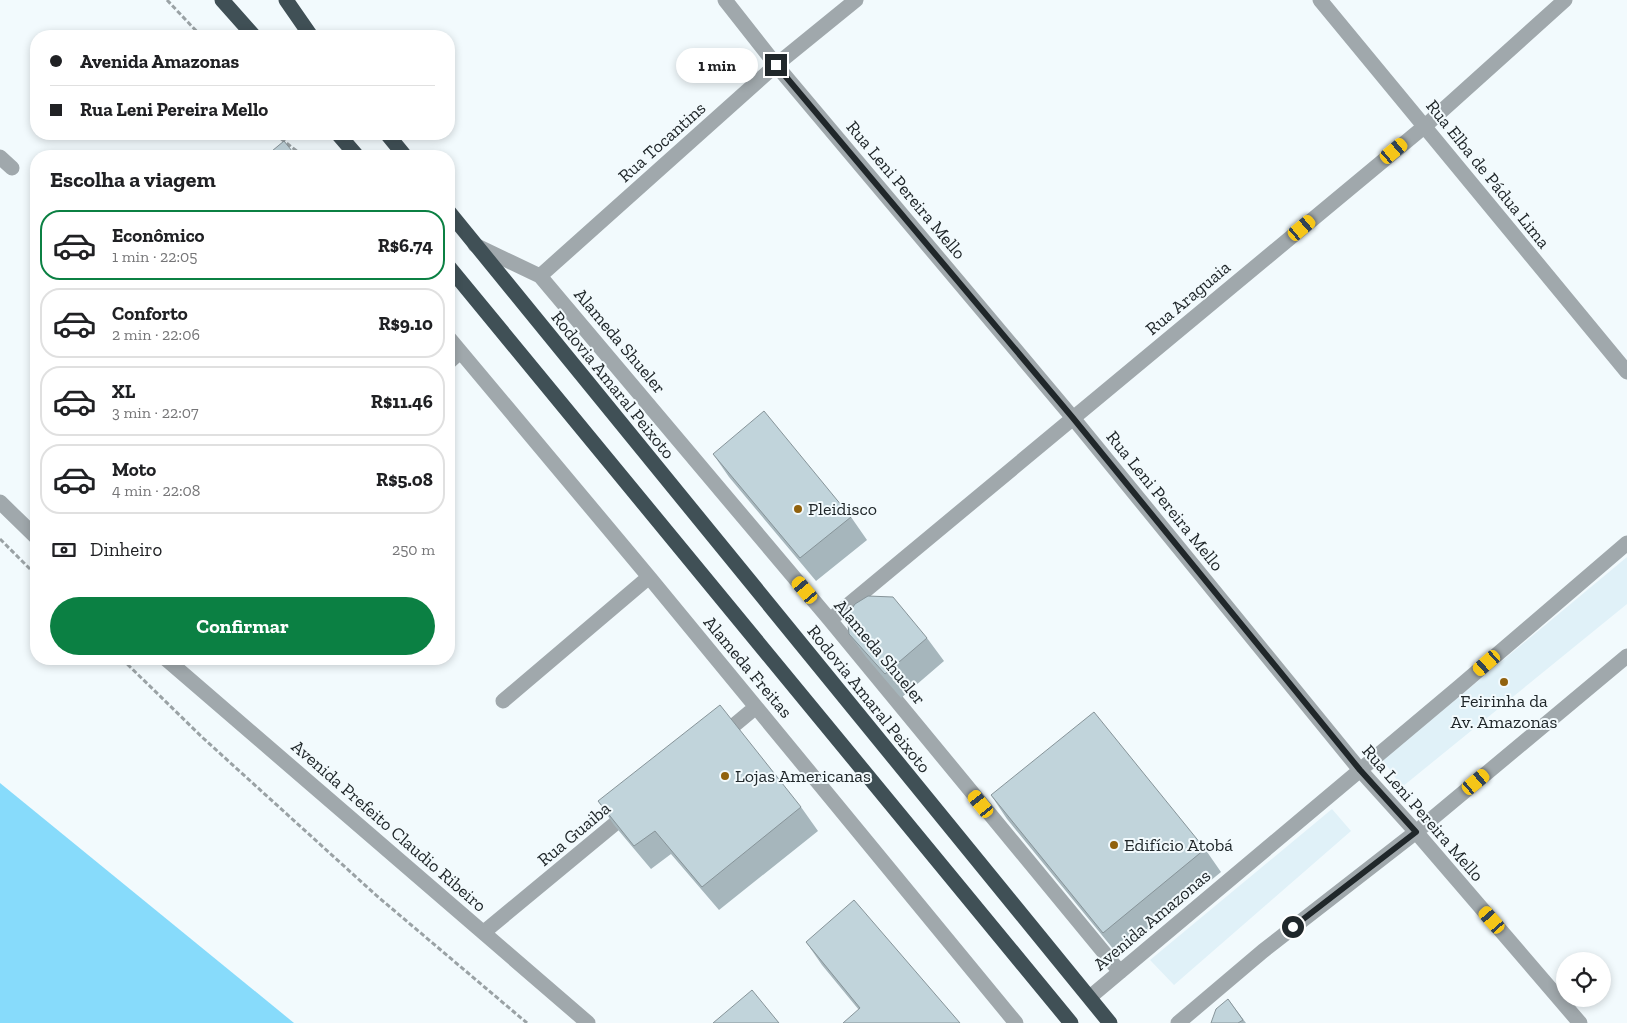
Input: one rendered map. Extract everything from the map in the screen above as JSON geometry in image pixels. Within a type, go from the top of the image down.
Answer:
[{"type":"highway","points":[[222,0],[249,30]]},
{"type":"highway","points":[[286,0],[308,30]]},
{"type":"highway","points":[[343,140],[352,150]]},
{"type":"highway","points":[[392,140],[400,150]]},
{"type":"highway","name":"Rodovia Amaral Peixoto","points":[[455,220],[1110,1023]]},
{"type":"highway","points":[[455,274],[1072,1023]]},
{"type":"street","name":"Rua Leni Pereira Mello","points":[[725,0],[776,65],[1073,418],[1360,770],[1416,832],[1580,1023]]},
{"type":"street","name":"Rua Tocantins","points":[[540,276],[776,65],[856,0]]},
{"type":"street","name":"Rua Elba de Pádua Lima","points":[[1320,0],[1627,372]]},
{"type":"street","name":"Rua Araguaia","points":[[830,620],[1425,126],[1565,0]]},
{"type":"street","points":[[0,157],[12,168]]},
{"type":"street","name":"Alameda Shueler","points":[[475,245],[540,276],[830,620],[1120,972]]},
{"type":"street","name":"Alameda Freitas","points":[[455,358],[649,577],[1016,1023]]},
{"type":"street","points":[[0,502],[30,531]]},
{"type":"street","name":"Avenida Amazonas","points":[[1090,997],[1459,687],[1627,543]]},
{"type":"street","points":[[503,701],[649,577]]},
{"type":"street","points":[[1178,1023],[1263,951],[1416,832],[1627,656]]},
{"type":"street","name":"Avenida Prefeito Claudio Ribeiro","points":[[173,665],[588,1023]]},
{"type":"street","points":[[711,744],[756,707]]},
{"type":"street","name":"Rua Guaiba","points":[[484,932],[643,801]]},
{"type":"path","points":[[167,0],[195,30]]},
{"type":"path","points":[[284,140],[296,150]]},
{"type":"path","points":[[0,539],[30,569]]},
{"type":"path","points":[[128,665],[203,738],[377,896],[527,1023]]},
{"type":"shaded area","name":"Feirinha da Av. Amazonas","points":[[1627,557],[1627,604],[1402,787],[1383,760]]},
{"type":"shaded area","points":[[1332,809],[1351,831],[1174,985],[1150,960]]},
{"type":"water","points":[[0,783],[294,1023],[0,1023]]},
{"type":"building","points":[[284,141],[291,150],[273,150]]},
{"type":"building","name":"Pleidisco","points":[[764,411],[851,517],[800,558],[713,454]]},
{"type":"building","points":[[868,596],[893,597],[927,638],[885,674],[849,634],[847,616],[855,604]]},
{"type":"building","name":"Lojas Americanas","points":[[720,705],[801,807],[702,887],[655,831],[634,846],[598,801]]},
{"type":"building","name":"Edifício Atobá","points":[[1094,712],[1205,849],[1103,933],[991,795]]},
{"type":"building","points":[[854,900],[960,1023],[843,1023],[860,1008],[806,942]]},
{"type":"building","points":[[752,990],[779,1023],[713,1023]]},
{"type":"building","points":[[1228,999],[1243,1020],[1238,1023],[1211,1023],[1216,1009]]},
{"type":"place","name":"Pleidisco","points":[[798,509]]},
{"type":"place","name":"Feirinha da Av. Amazonas","points":[[1504,682]]},
{"type":"place","name":"Lojas Americanas","points":[[725,776]]},
{"type":"place","name":"Edifício Atobá","points":[[1114,845]]},
{"type":"route","points":[[776,65],[1073,418],[1360,770],[1416,832],[1293,927]]}]
